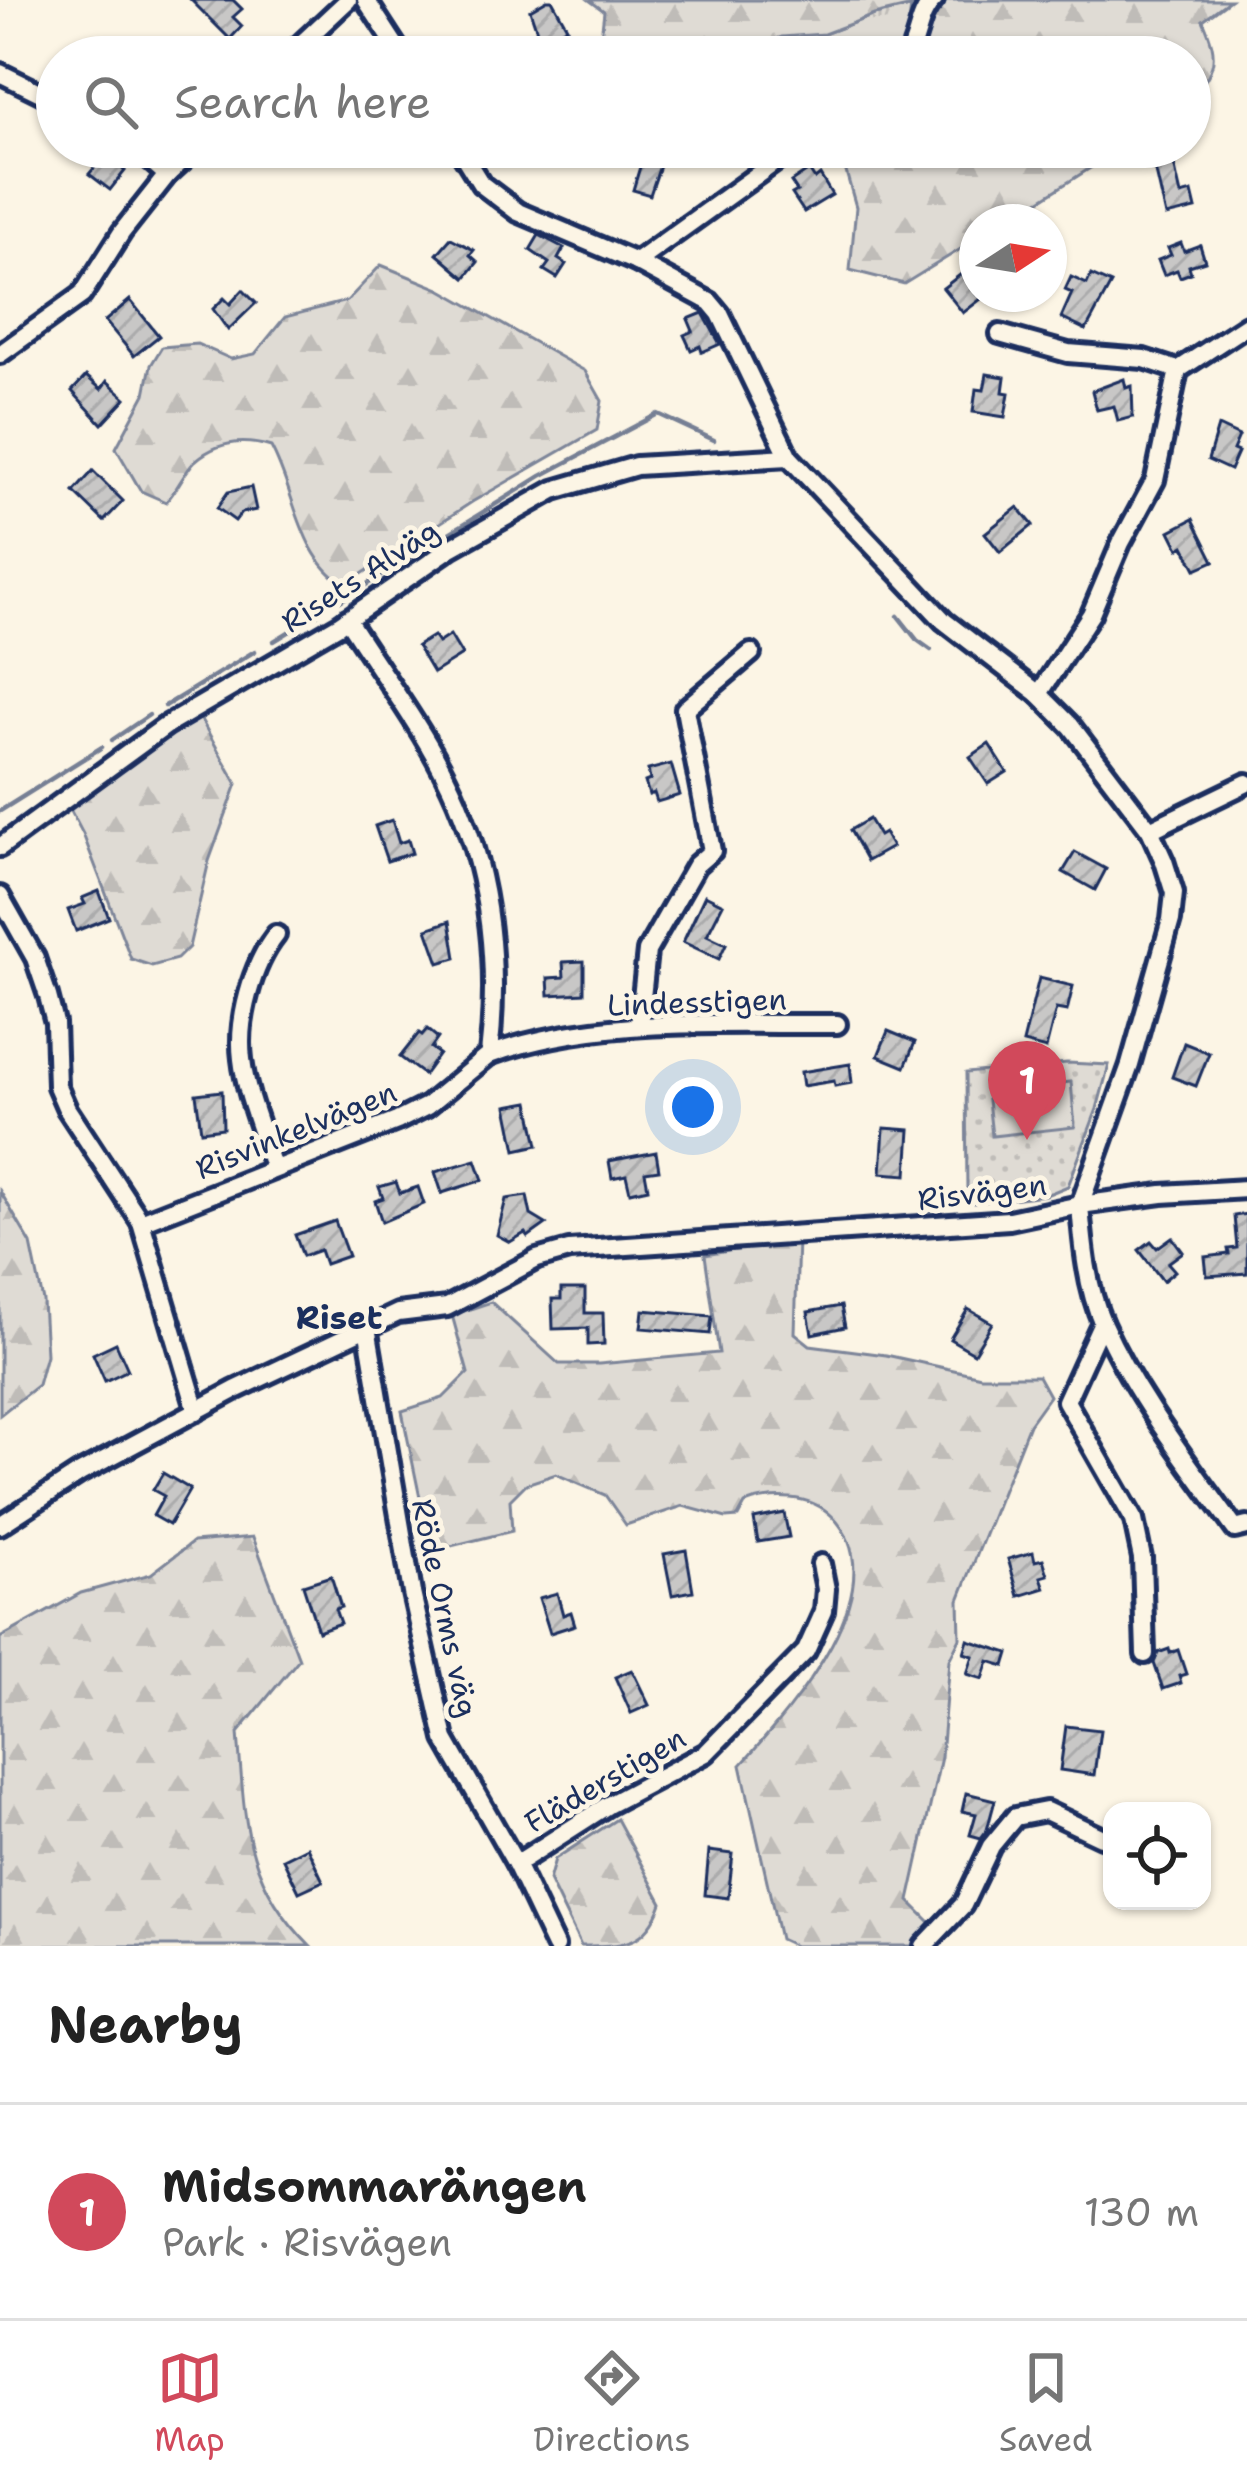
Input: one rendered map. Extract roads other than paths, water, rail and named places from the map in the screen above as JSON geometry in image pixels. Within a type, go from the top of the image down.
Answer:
[{"type":"street","points":[[310,36],[349,0]]},
{"type":"street","points":[[366,0],[389,36]]},
{"type":"street","points":[[919,36],[923,9],[934,0]]},
{"type":"street","points":[[0,73],[36,91]]},
{"type":"street","points":[[159,168],[167,175]]},
{"type":"street","points":[[0,354],[82,296],[122,232],[174,168]]},
{"type":"street","name":"Risvägen","points":[[0,1525],[80,1473],[197,1411],[398,1313],[446,1306],[537,1259],[568,1250],[1009,1220],[1080,1205],[1130,1065],[1171,920],[1174,893],[1150,830],[1071,726],[1040,694],[944,621],[789,457],[710,302],[636,262],[518,212],[481,184],[471,168]]},
{"type":"street","points":[[636,262],[767,168]]},
{"type":"street","points":[[1040,694],[1091,614],[1120,543],[1155,480],[1178,370],[1247,325]]},
{"type":"street","points":[[1000,334],[1068,353],[1144,359],[1178,370]]},
{"type":"street","name":"Risets Alväg","points":[[0,847],[151,736],[347,619],[491,524],[576,481],[636,466],[789,457]]},
{"type":"street","points":[[347,619],[429,748],[473,845],[493,964],[489,1055]]},
{"type":"street","points":[[639,1026],[647,951],[696,865],[712,851],[685,709],[751,652]]},
{"type":"street","points":[[1150,830],[1247,783]]},
{"type":"street","points":[[0,896],[35,958],[48,996],[55,1023],[58,1086],[67,1109],[141,1222],[197,1411]]},
{"type":"street","points":[[273,1167],[246,1078],[242,1041],[252,984],[262,955],[276,935]]},
{"type":"street","name":"Lindesstigen","points":[[489,1055],[516,1046],[639,1026],[838,1024]]},
{"type":"street","name":"Risvinkelvägen","points":[[141,1222],[427,1106],[489,1055]]},
{"type":"street","points":[[1247,1190],[1162,1194],[1080,1205],[1083,1247],[1102,1322],[1163,1429],[1235,1528],[1247,1526]]},
{"type":"street","points":[[1102,1322],[1066,1401],[1134,1520],[1142,1558],[1145,1654]]},
{"type":"street","name":"Röde Orms väg","points":[[367,1328],[408,1574],[445,1739],[516,1864],[555,1946]]},
{"type":"street","name":"Fläderstigen","points":[[516,1864],[608,1805],[706,1753],[806,1651],[824,1611],[821,1564]]},
{"type":"street","points":[[924,1946],[963,1905],[991,1846],[1015,1817],[1046,1811],[1101,1837]]},
{"type":"waterway","points":[[340,601],[541,476],[658,414],[714,440]]},
{"type":"waterway","points":[[274,641],[318,614]]},
{"type":"waterway","points":[[898,616],[931,650]]},
{"type":"waterway","points":[[165,706],[255,651]]},
{"type":"waterway","points":[[112,740],[149,715]]},
{"type":"waterway","points":[[0,811],[102,747]]},
{"type":"place","name":"Midsommarängen","points":[[1027,1140]]},
{"type":"district","name":"Riset","points":[[339,1317]]}]
